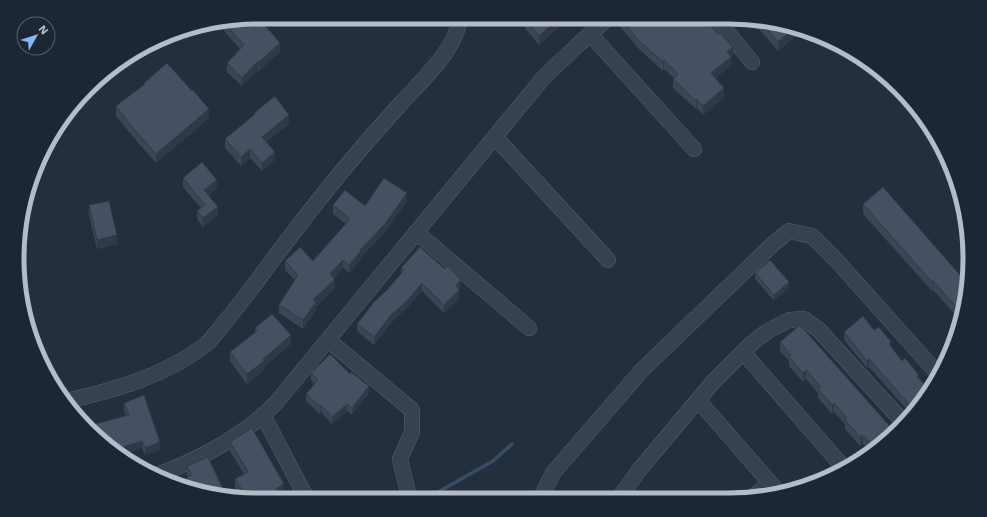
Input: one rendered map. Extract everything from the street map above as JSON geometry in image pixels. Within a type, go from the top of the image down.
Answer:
[{"type":"street","points":[[71,400],[126,386],[184,360],[207,344],[368,139],[437,64],[451,43],[461,24]]},
{"type":"street","points":[[163,473],[213,449],[247,428],[275,404],[544,77],[601,24]]},
{"type":"street","points":[[720,24],[752,62]]},
{"type":"street","points":[[590,34],[694,149]]},
{"type":"street","points":[[495,137],[608,260]]},
{"type":"street","points":[[543,493],[553,473],[642,370],[773,244],[789,231],[812,236],[837,261],[935,370]]},
{"type":"street","points":[[416,232],[529,328]]},
{"type":"street","points":[[623,493],[640,469],[712,382],[743,352],[768,331],[789,320],[804,319],[819,330],[900,418]]},
{"type":"street","points":[[328,340],[412,410],[412,432],[400,459],[408,493]]},
{"type":"street","points":[[743,352],[841,465]]},
{"type":"street","points":[[698,400],[774,488]]},
{"type":"street","points":[[263,415],[304,493]]},
{"type":"building","points":[[264,24],[280,43],[259,62],[258,61],[242,78],[227,63],[244,45],[227,26]]},
{"type":"building","points":[[529,24],[552,24],[539,36]]},
{"type":"building","points":[[625,24],[703,24],[705,26],[709,24],[733,47],[727,52],[731,57],[711,73],[724,88],[703,106],[673,79],[678,74],[664,60],[663,62],[639,41]]},
{"type":"building","points":[[766,27],[790,32],[778,42]]},
{"type":"building","points":[[167,63],[209,109],[156,154],[116,106],[145,84],[144,83]]},
{"type":"building","points":[[275,96],[289,115],[262,137],[275,152],[262,163],[250,149],[241,157],[225,139]]},
{"type":"building","points":[[202,162],[217,180],[204,190],[218,207],[203,218],[197,211],[205,205],[183,178]]},
{"type":"building","points":[[384,178],[407,193],[385,224],[360,250],[361,251],[349,265],[343,260],[330,274],[335,279],[313,300],[316,302],[303,320],[279,305],[298,275],[285,261],[300,247],[313,261],[349,220],[349,218],[333,205],[345,190],[365,206]]},
{"type":"building","points":[[883,187],[962,277],[957,308],[933,281],[932,282],[863,204]]},
{"type":"building","points":[[109,201],[117,235],[97,240],[89,205]]},
{"type":"building","points":[[420,247],[445,269],[448,266],[461,280],[456,286],[459,290],[444,305],[422,283],[406,302],[391,315],[374,337],[357,324],[374,302],[388,289],[404,270],[401,268]]},
{"type":"building","points":[[770,260],[789,282],[774,295],[755,273]]},
{"type":"building","points":[[272,314],[291,335],[263,359],[264,361],[247,374],[230,352],[257,331],[255,328]]},
{"type":"building","points":[[863,316],[874,330],[879,327],[891,342],[889,344],[902,361],[905,358],[919,375],[917,376],[925,386],[911,406],[869,359],[867,361],[844,332]]},
{"type":"building","points":[[800,325],[891,427],[871,445],[863,435],[860,437],[845,420],[847,418],[834,403],[832,405],[818,389],[821,387],[806,370],[803,373],[789,357],[791,355],[780,342]]},
{"type":"building","points":[[330,354],[350,374],[351,372],[369,386],[352,408],[347,404],[332,417],[321,405],[320,406],[306,394],[318,380],[311,373]]},
{"type":"building","points":[[144,395],[160,442],[145,448],[142,441],[123,447],[124,450],[96,427],[95,424],[129,415],[124,403]]},
{"type":"building","points":[[252,428],[284,484],[276,489],[278,493],[243,492],[235,479],[248,472],[230,442]]},
{"type":"building","points":[[208,457],[224,490],[190,483],[187,477],[192,475],[187,466]]},
{"type":"waterway","points":[[437,493],[493,461],[512,444]]}]
